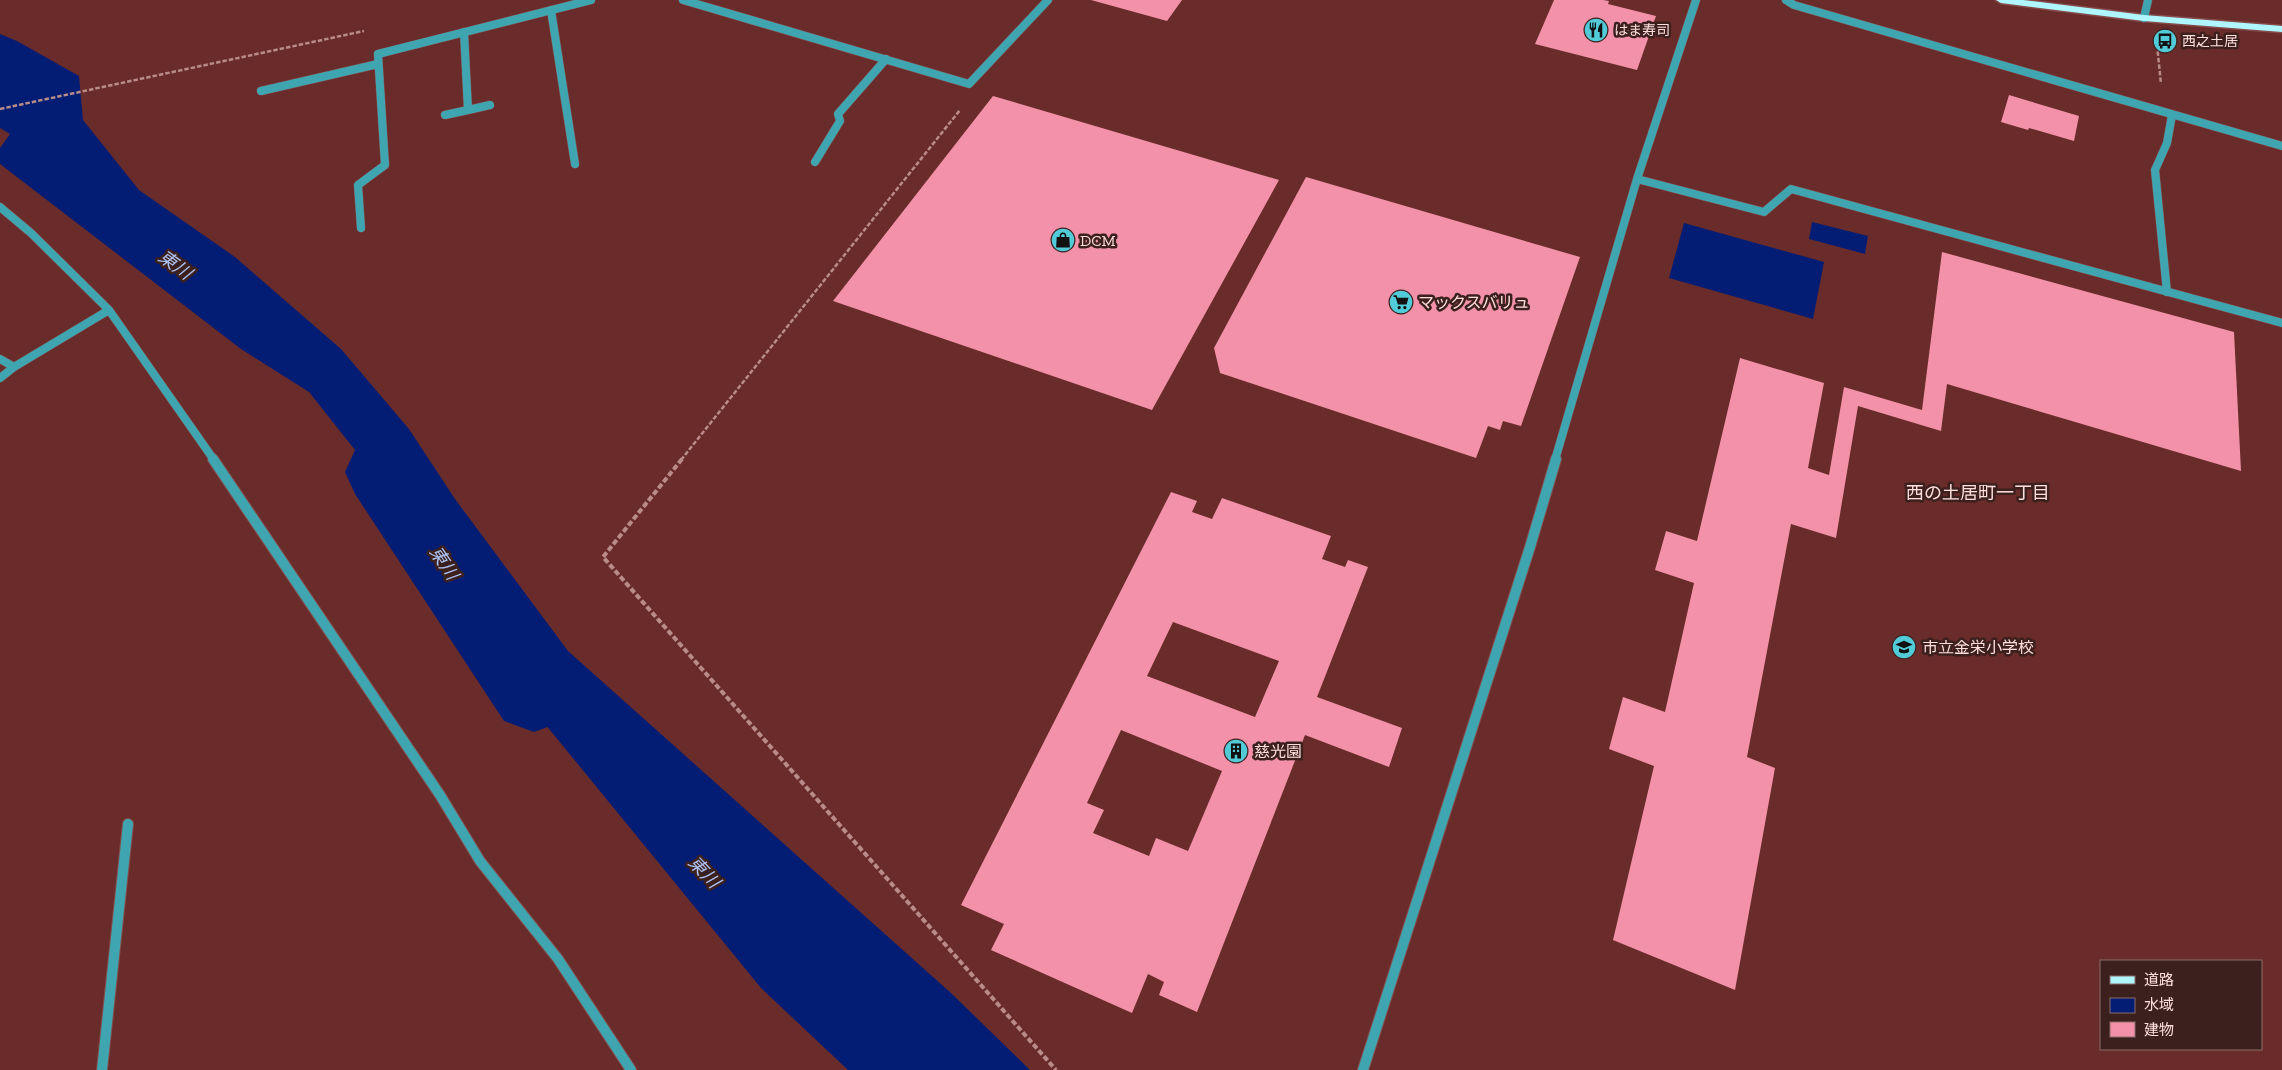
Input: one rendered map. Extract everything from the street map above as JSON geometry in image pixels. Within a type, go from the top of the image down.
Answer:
[{"type":"main road","points":[[2001,0],[2144,18],[2282,29]]},
{"type":"street","points":[[361,228],[358,185],[385,165],[378,54],[591,0]]},
{"type":"street","points":[[683,0],[969,84],[1048,0]]},
{"type":"street","points":[[1362,1070],[1530,547],[1637,179],[1696,0]]},
{"type":"street","points":[[1786,0],[1794,5],[2282,146]]},
{"type":"street","points":[[2144,18],[2148,0]]},
{"type":"street","points":[[551,10],[575,164]]},
{"type":"street","points":[[464,32],[468,110]]},
{"type":"street","points":[[815,162],[840,121],[838,114],[886,59]]},
{"type":"street","points":[[261,91],[378,64]]},
{"type":"street","points":[[445,115],[490,105]]},
{"type":"street","points":[[2167,292],[2155,170],[2166,144],[2168,114]]},
{"type":"street","points":[[1637,179],[1764,212],[1791,189],[2282,323]]},
{"type":"street","points":[[0,207],[31,233],[109,310],[190,424],[418,762],[480,861],[558,959],[631,1070]]},
{"type":"street","points":[[0,378],[14,367],[109,310]]},
{"type":"street","points":[[0,359],[14,367]]},
{"type":"street","points":[[102,1070],[128,824]]},
{"type":"path","points":[[2144,18],[2158,48],[2168,114]]},
{"type":"path","points":[[0,109],[373,29]]},
{"type":"path","points":[[969,84],[970,98],[603,557],[1056,1070]]},
{"type":"water","points":[[0,34],[17,41],[79,76],[83,120],[139,190],[235,257],[341,349],[409,429],[455,499],[568,651],[951,993],[1030,1070],[848,1070],[761,988],[509,680],[466,590],[309,392],[241,349],[0,164],[0,148],[10,134],[0,128]]},
{"type":"water","points":[[1812,222],[1868,236],[1865,254],[1809,239]]},
{"type":"water","points":[[1684,223],[1824,262],[1813,319],[1669,278]]},
{"type":"building","points":[[1091,0],[1182,0],[1167,21]]},
{"type":"building","name":"はま寿司","points":[[1554,0],[1603,0],[1609,1],[1608,4],[1656,16],[1637,70],[1535,44]]},
{"type":"building","points":[[2009,95],[2079,116],[2074,141],[2001,122]]},
{"type":"building","name":"DCM","points":[[993,96],[1279,180],[1152,410],[833,301]]},
{"type":"building","name":"マックスバリュ","points":[[1306,177],[1580,257],[1521,426],[1503,421],[1500,430],[1488,426],[1476,458],[1220,373],[1214,348]]},
{"type":"building","points":[[1942,252],[2234,332],[2241,471],[1947,384],[1941,431],[1858,406],[1836,538],[1791,524],[1747,757],[1775,768],[1735,990],[1613,940],[1654,766],[1609,749],[1623,697],[1665,712],[1694,583],[1655,570],[1666,531],[1697,541],[1740,358],[1824,383],[1808,468],[1829,475],[1844,387],[1922,410]]},
{"type":"building","name":"慈光園","points":[[1171,492],[1197,501],[1192,512],[1212,519],[1222,498],[1331,536],[1322,559],[1345,567],[1348,560],[1368,567],[1317,697],[1402,728],[1389,767],[1305,735],[1197,1012],[1159,995],[1164,982],[1148,974],[1132,1013],[991,950],[1004,924],[961,905]],"holes":[[[1173,622],[1279,661],[1255,717],[1147,676]],[[1121,730],[1222,771],[1188,851],[1156,838],[1149,856],[1093,833],[1104,810],[1087,803]]]},
{"type":"waterway","name":"東川","points":[[382,472],[534,694]]},
{"type":"place","name":"はま寿司","points":[[1596,30]]},
{"type":"place","name":"西之土居","points":[[2165,41]]},
{"type":"place","name":"DCM","points":[[1063,240]]},
{"type":"place","name":"マックスバリュ","points":[[1401,302]]},
{"type":"place","name":"市立金栄小学校","points":[[1904,647]]},
{"type":"place","name":"慈光園","points":[[1236,751]]},
{"type":"district","name":"西の土居町一丁目","points":[[1978,493]]}]
